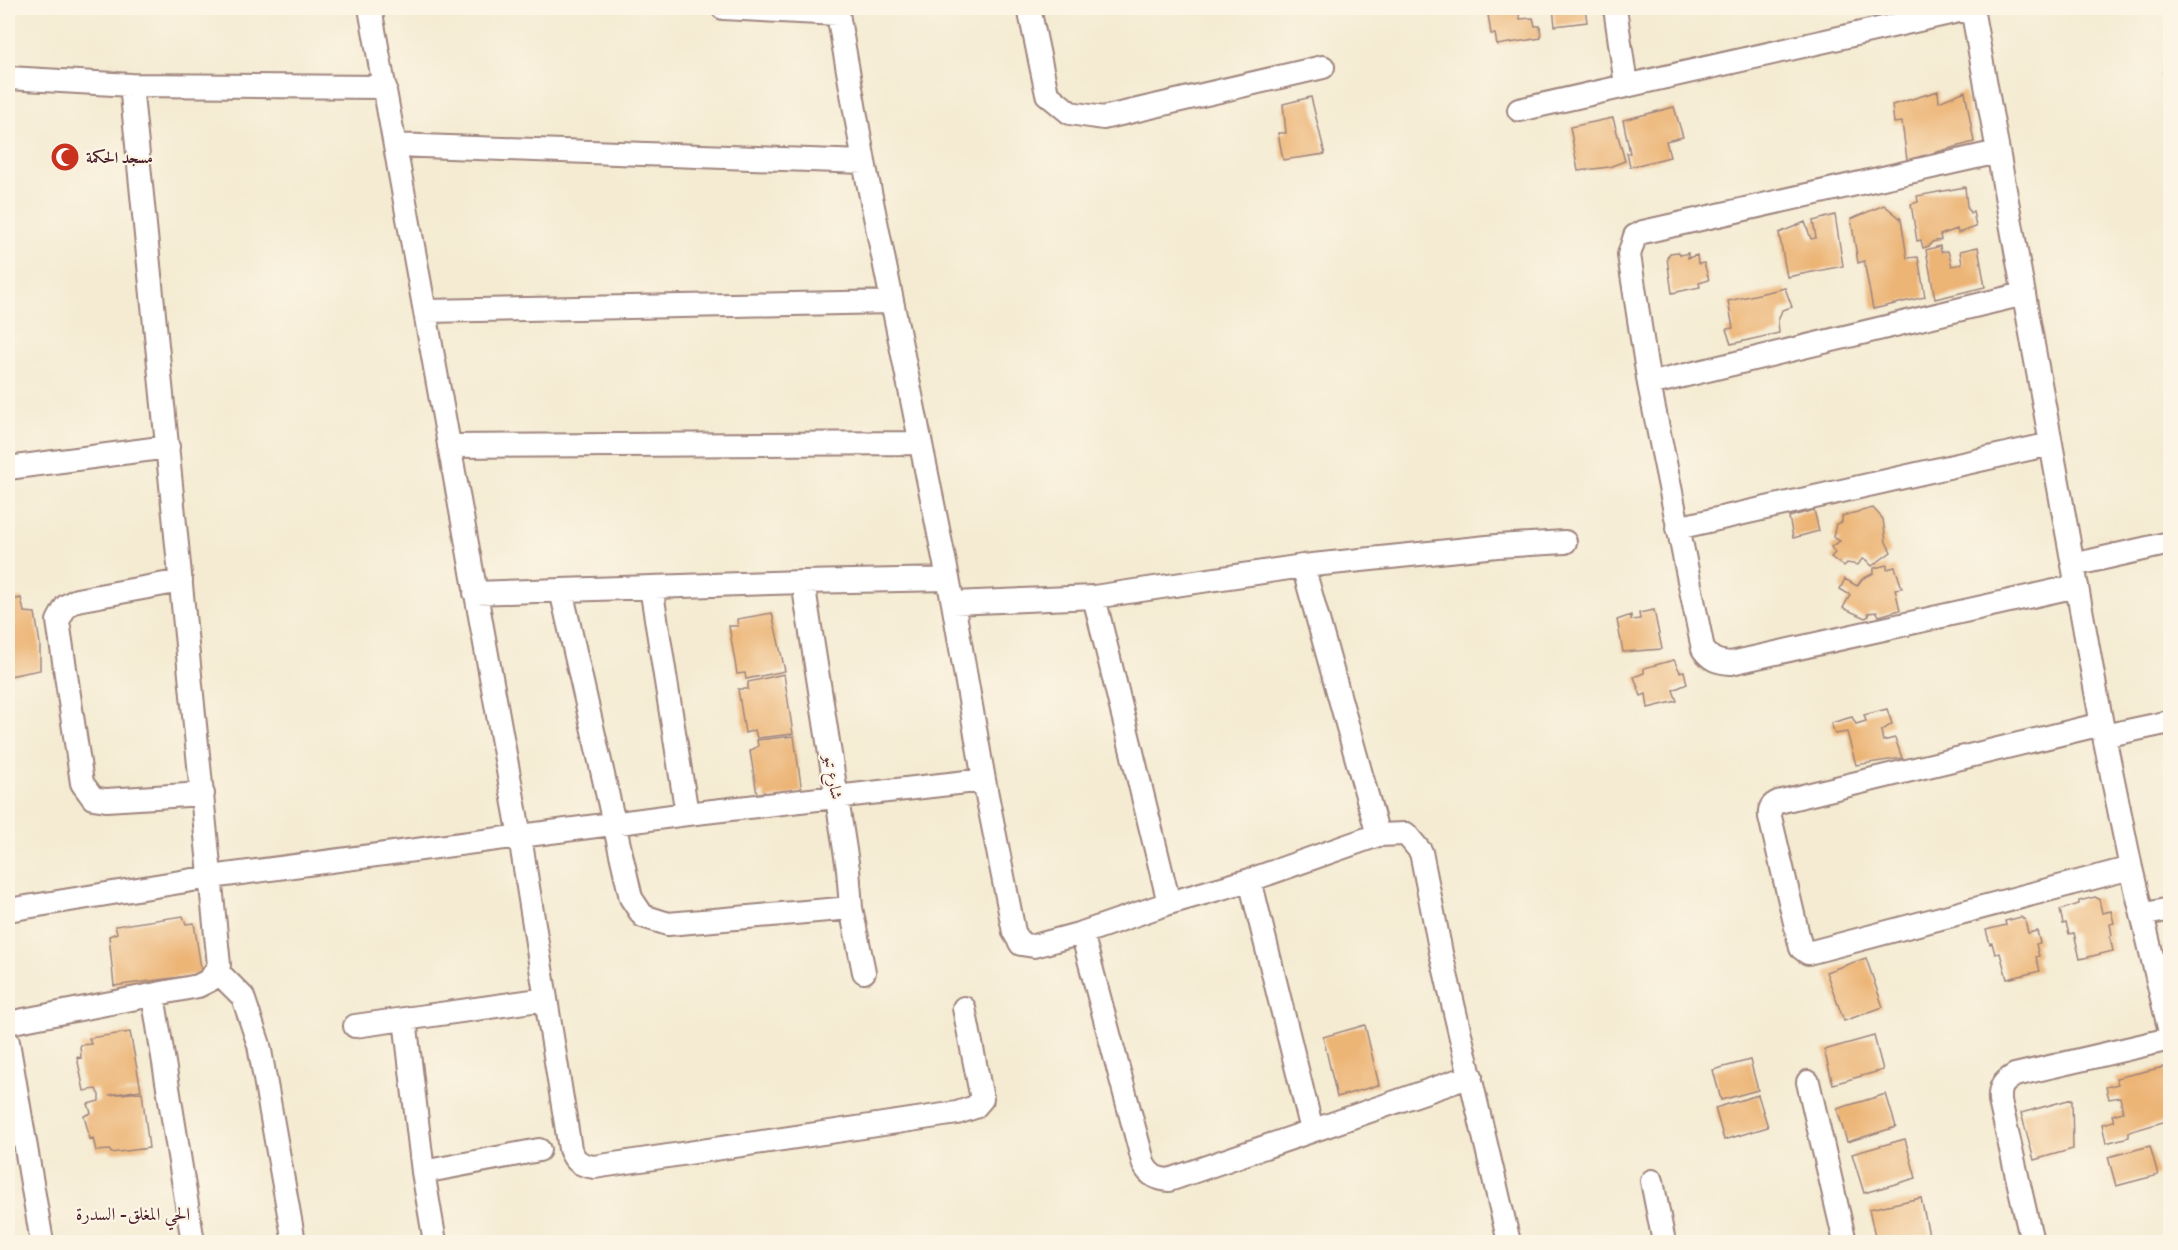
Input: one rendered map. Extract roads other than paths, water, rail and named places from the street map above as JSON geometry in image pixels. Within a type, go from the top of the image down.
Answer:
[{"type":"street","points":[[370,8],[520,837],[570,1149],[574,1158],[582,1165],[594,1167],[957,1113],[975,1107],[982,1099],[964,1008]]},
{"type":"street","points":[[723,8],[838,11],[864,162],[953,603],[984,780],[1014,932],[1021,944],[1034,946],[1082,933],[1169,903],[1250,880],[1378,835],[1406,834],[1421,852],[1441,952],[1509,1242]]},
{"type":"street","points":[[1029,8],[1047,94],[1070,113],[1103,118],[1323,68]]},
{"type":"street","points":[[1615,8],[1626,85]]},
{"type":"street","points":[[1519,110],[1972,8],[2104,730],[2131,868],[2170,1032]]},
{"type":"street","points":[[8,78],[131,85],[384,87]]},
{"type":"street","points":[[8,1023],[204,984],[217,971],[219,956],[131,85]]},
{"type":"street","points":[[395,145],[864,162]]},
{"type":"street","points":[[1998,152],[1643,232],[1635,236],[1629,255],[1649,384],[1703,649],[1709,658],[1719,663],[1731,663],[2075,576],[2170,543]]},
{"type":"street","points":[[1649,384],[2024,294]]},
{"type":"street","points":[[426,311],[892,302]]},
{"type":"street","points":[[449,446],[921,443]]},
{"type":"street","points":[[1677,528],[2051,444]]},
{"type":"street","points":[[8,468],[168,447]]},
{"type":"street","points":[[953,603],[1094,597],[1303,566],[1485,547],[1565,542]]},
{"type":"street","points":[[1303,566],[1378,835]]},
{"type":"street","points":[[475,593],[948,579]]},
{"type":"street","points":[[181,581],[77,600],[66,606],[58,621],[82,783],[93,798],[106,800],[202,794]]},
{"type":"street","name":"شارع تبو","points":[[803,582],[849,869],[851,908],[864,972]]},
{"type":"street","points":[[651,587],[687,814]]},
{"type":"street","points":[[561,590],[631,898],[644,916],[668,924],[851,908]]},
{"type":"street","points":[[1094,597],[1169,903]]},
{"type":"street","points":[[2131,868],[1808,953],[1801,948],[1769,810],[1778,802],[2104,730],[2170,722]]},
{"type":"street","points":[[8,910],[211,877],[837,795],[984,780]]},
{"type":"street","points":[[1250,880],[1312,1130]]},
{"type":"street","points":[[2142,915],[2170,909]]},
{"type":"street","points":[[1082,933],[1144,1165],[1149,1173],[1159,1179],[1169,1180],[1471,1076]]},
{"type":"street","points":[[217,971],[243,997],[259,1045],[294,1242]]},
{"type":"street","points":[[153,995],[193,1242]]},
{"type":"street","points":[[355,1026],[546,999]]},
{"type":"street","points":[[405,1019],[423,1172],[435,1242]]},
{"type":"street","points":[[2032,1242],[2000,1101],[2000,1089],[2006,1080],[2015,1075],[2170,1039]]},
{"type":"street","points":[[8,1042],[42,1242]]},
{"type":"street","points":[[1808,1082],[1845,1242]]},
{"type":"street","points":[[423,1172],[539,1150]]},
{"type":"street","points":[[1652,1181],[1664,1242]]},
{"type":"place","name":"مسجد الحكمة","points":[[65,157]]},
{"type":"district","name":"الحي المغلق- السدرة","points":[[133,1214]]}]
